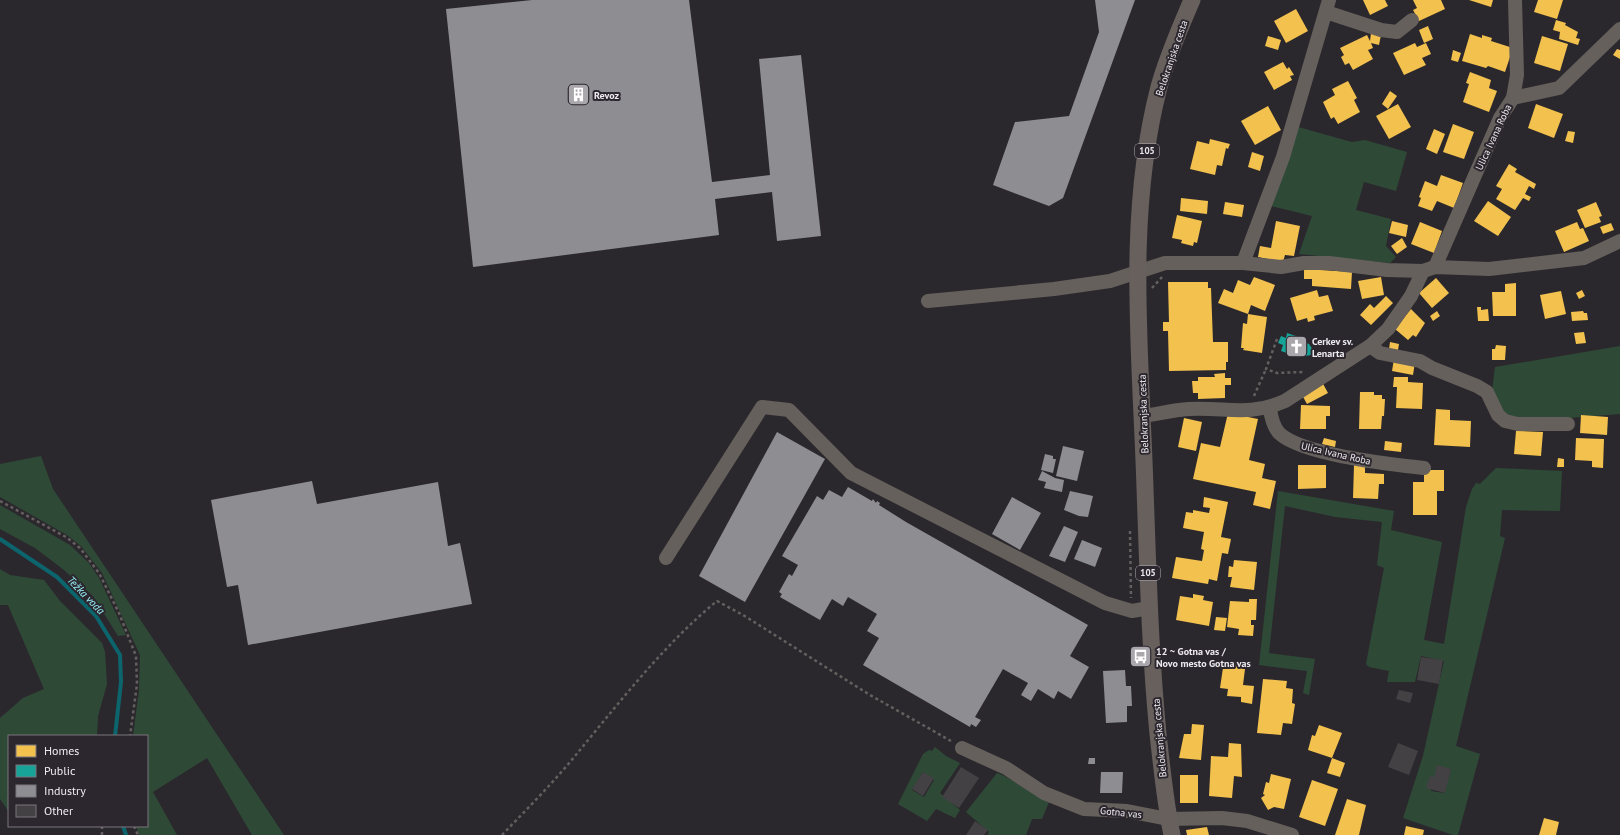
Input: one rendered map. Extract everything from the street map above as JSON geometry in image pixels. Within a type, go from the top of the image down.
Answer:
[{"type":"main road","name":"Belokranjska cesta","points":[[1170,827],[1157,724],[1149,608],[1138,309],[1138,272],[1140,218],[1145,161],[1159,87],[1178,31],[1192,0]]},
{"type":"street","name":"Ulica Ivana Roba","points":[[1143,416],[1190,409],[1248,411],[1270,408],[1285,401],[1370,346],[1388,329],[1429,269],[1500,118],[1513,98],[1518,75],[1514,0]]},
{"type":"street","points":[[1243,263],[1283,158],[1327,6],[1382,30],[1397,32],[1412,20]]},
{"type":"street","points":[[1513,98],[1559,88],[1620,29]]},
{"type":"street","points":[[928,301],[1068,287],[1110,281],[1165,263],[1243,263],[1281,267],[1304,263],[1329,262],[1387,270],[1489,269],[1549,264],[1584,258],[1620,241]]},
{"type":"street","points":[[1370,346],[1380,353],[1420,361],[1432,368],[1478,386],[1487,392],[1498,415],[1505,421],[1518,424],[1568,424]]},
{"type":"street","points":[[666,558],[762,407],[789,410],[851,473],[1105,603],[1132,610],[1149,608]]},
{"type":"street","name":"Ulica Ivana Roba","points":[[1270,408],[1272,421],[1279,432],[1292,442],[1338,455],[1424,468]]},
{"type":"street","name":"Gotna vas","points":[[962,748],[1006,768],[1044,793],[1084,810],[1127,811],[1170,827],[1222,818],[1247,821],[1292,835]]},
{"type":"path","points":[[1149,291],[1161,280],[1165,263]]},
{"type":"path","points":[[1248,411],[1277,339]]},
{"type":"path","points":[[1266,369],[1277,373],[1295,374],[1309,372]]},
{"type":"path","points":[[0,501],[66,537],[80,548],[99,573],[119,613],[136,656],[138,666],[130,735]]},
{"type":"path","points":[[502,835],[569,764],[626,695],[676,640],[697,618],[717,601],[743,615],[870,695],[962,748]]},
{"type":"green space","points":[[1298,127],[1352,142],[1365,140],[1407,152],[1396,191],[1364,182],[1356,210],[1391,219],[1386,246],[1396,257],[1390,263],[1299,254],[1312,216],[1271,206]]},
{"type":"green space","points":[[1620,346],[1620,414],[1543,420],[1503,415],[1492,392],[1495,367]]},
{"type":"green space","points":[[41,456],[53,489],[284,835],[252,835],[207,758],[153,792],[177,835],[139,835],[136,827],[148,827],[148,735],[133,735],[139,690],[140,655],[102,573],[81,546],[67,535],[0,497],[0,464]]},
{"type":"green space","points":[[1496,468],[1562,471],[1560,511],[1502,510],[1500,536],[1505,538],[1456,746],[1480,754],[1458,835],[1453,835],[1403,818],[1423,756],[1444,661],[1421,656],[1415,682],[1387,682],[1389,671],[1369,667],[1366,664],[1384,568],[1377,565],[1382,522],[1335,517],[1285,506],[1269,653],[1315,659],[1309,695],[1303,693],[1307,671],[1259,665],[1278,491],[1394,511],[1391,530],[1442,542],[1424,640],[1444,644],[1466,507],[1472,489],[1476,483],[1480,484]],"holes":[[[1437,767],[1451,769],[1444,793],[1431,791]]]},
{"type":"green space","points":[[0,505],[70,545],[89,563],[99,578],[126,635],[118,636],[93,596],[64,570],[35,548],[0,529]]},
{"type":"green space","points":[[0,569],[10,575],[44,580],[60,601],[102,643],[105,652],[107,684],[98,716],[97,735],[8,735],[8,811],[0,799],[0,718],[23,698],[44,689],[8,605],[0,605]]},
{"type":"green space","points":[[935,747],[946,756],[960,763],[940,793],[960,810],[955,818],[936,809],[927,821],[898,804],[923,754],[929,750],[932,751]],"holes":[[[923,772],[934,780],[924,797],[912,790]]]},
{"type":"green space","points":[[997,773],[1049,802],[1042,819],[1032,819],[1026,835],[987,835],[989,832],[966,812]]},
{"type":"building: Homes","points":[[1363,0],[1385,0],[1388,6],[1370,15]]},
{"type":"building: Homes","points":[[1413,0],[1441,0],[1445,9],[1419,21],[1413,10],[1417,8]]},
{"type":"building: Homes","points":[[1469,0],[1493,0],[1491,7]]},
{"type":"building: Homes","points":[[1538,0],[1563,0],[1557,19],[1534,12]]},
{"type":"building: Homes","points":[[1296,9],[1308,31],[1286,43],[1274,21]]},
{"type":"building: Homes","points":[[1556,20],[1566,23],[1565,25],[1578,32],[1576,38],[1580,39],[1578,45],[1559,39],[1560,32],[1553,30]]},
{"type":"building: Homes","points":[[1428,26],[1433,39],[1424,43],[1419,30]]},
{"type":"building: Homes","points":[[1371,33],[1381,35],[1379,45],[1371,43],[1373,48],[1368,50],[1373,59],[1353,70],[1349,63],[1345,65],[1341,57],[1344,55],[1340,48],[1367,35],[1370,41]]},
{"type":"building: Homes","points":[[1470,34],[1482,38],[1482,35],[1492,38],[1491,41],[1513,48],[1505,72],[1488,66],[1486,68],[1462,61]]},
{"type":"building: Homes","points":[[1268,36],[1281,40],[1278,50],[1265,46]]},
{"type":"building: Homes","points":[[1542,36],[1568,44],[1560,71],[1534,63]]},
{"type":"building: Homes","points":[[1415,43],[1417,47],[1426,43],[1431,54],[1422,58],[1426,65],[1404,75],[1393,53]]},
{"type":"building: Homes","points":[[1617,49],[1620,50],[1620,59],[1613,55]]},
{"type":"building: Homes","points":[[1453,50],[1461,53],[1458,62],[1451,60]]},
{"type":"building: Homes","points":[[1283,62],[1287,69],[1289,67],[1294,75],[1290,76],[1292,80],[1274,90],[1264,72]]},
{"type":"building: Homes","points":[[1470,72],[1491,80],[1489,88],[1497,91],[1489,112],[1463,102],[1469,84],[1466,83]]},
{"type":"building: Homes","points":[[1348,81],[1357,98],[1354,100],[1360,112],[1338,124],[1334,117],[1331,119],[1323,102],[1335,95],[1332,89]]},
{"type":"building: Homes","points":[[1390,91],[1397,96],[1388,109],[1382,104]]},
{"type":"building: Homes","points":[[1398,104],[1411,127],[1389,139],[1376,116]]},
{"type":"building: Homes","points":[[1536,104],[1563,114],[1554,138],[1528,128]]},
{"type":"building: Homes","points":[[1268,106],[1281,130],[1255,145],[1241,121]]},
{"type":"building: Homes","points":[[1453,124],[1474,132],[1464,159],[1443,152]]},
{"type":"building: Homes","points":[[1434,129],[1445,134],[1437,154],[1426,149]]},
{"type":"building: Homes","points":[[1568,131],[1575,132],[1573,143],[1565,141]]},
{"type":"building: Homes","points":[[1210,139],[1230,144],[1228,149],[1226,148],[1222,166],[1217,165],[1215,175],[1190,169],[1197,141],[1209,144]]},
{"type":"building: Homes","points":[[1252,152],[1264,156],[1260,171],[1248,167]]},
{"type":"building: Homes","points":[[1509,164],[1517,169],[1515,172],[1536,184],[1534,189],[1529,186],[1525,194],[1531,197],[1529,201],[1523,198],[1515,210],[1496,199],[1502,189],[1496,186]]},
{"type":"building: Homes","points":[[1441,175],[1463,183],[1454,208],[1437,201],[1432,211],[1418,206],[1421,198],[1419,197],[1425,181],[1437,186]]},
{"type":"building: Homes","points":[[1181,198],[1208,201],[1207,214],[1180,211]]},
{"type":"building: Homes","points":[[1488,201],[1511,217],[1498,236],[1474,221]]},
{"type":"building: Homes","points":[[1225,202],[1244,205],[1242,217],[1223,214]]},
{"type":"building: Homes","points":[[1596,202],[1602,216],[1599,217],[1601,222],[1585,228],[1577,210]]},
{"type":"building: Homes","points":[[1177,215],[1202,221],[1197,243],[1194,242],[1193,246],[1181,243],[1182,240],[1172,238]]},
{"type":"building: Homes","points":[[1276,221],[1300,226],[1294,256],[1285,255],[1283,262],[1258,257],[1260,246],[1271,248]]},
{"type":"building: Homes","points":[[1392,221],[1408,225],[1406,237],[1389,233]]},
{"type":"building: Homes","points":[[1420,222],[1442,231],[1434,253],[1411,244]]},
{"type":"building: Homes","points":[[1577,222],[1580,229],[1583,228],[1589,241],[1564,252],[1555,231]]},
{"type":"building: Homes","points":[[1611,223],[1614,230],[1603,234],[1600,227]]},
{"type":"building: Homes","points":[[1402,238],[1407,247],[1397,254],[1391,246]]},
{"type":"building: Homes","points":[[1304,269],[1352,272],[1351,289],[1312,286],[1312,279],[1304,279]]},
{"type":"building: Homes","points":[[1254,277],[1275,285],[1265,311],[1251,305],[1248,314],[1218,303],[1224,289],[1233,293],[1238,280],[1250,285]]},
{"type":"building: Homes","points":[[1381,277],[1384,295],[1362,299],[1358,281]]},
{"type":"building: Homes","points":[[1436,278],[1449,293],[1432,308],[1419,293]]},
{"type":"building: Homes","points":[[1168,282],[1208,282],[1208,288],[1211,288],[1213,342],[1228,342],[1228,362],[1226,362],[1226,370],[1169,371],[1168,331],[1163,331],[1163,322],[1169,322]]},
{"type":"building: Homes","points":[[1516,283],[1516,316],[1493,316],[1492,292],[1505,292],[1505,284]]},
{"type":"building: Homes","points":[[1317,290],[1319,297],[1328,295],[1333,311],[1314,316],[1315,320],[1308,322],[1307,318],[1297,321],[1290,298]]},
{"type":"building: Homes","points":[[1582,290],[1585,296],[1579,299],[1576,293]]},
{"type":"building: Homes","points":[[1561,291],[1566,314],[1545,319],[1540,295]]},
{"type":"building: Homes","points":[[1386,296],[1393,303],[1371,325],[1360,315],[1370,304],[1374,308]]},
{"type":"building: Homes","points":[[1477,307],[1481,307],[1481,310],[1488,309],[1489,321],[1478,321]]},
{"type":"building: Homes","points":[[1411,309],[1425,323],[1416,337],[1413,335],[1408,340],[1395,329]]},
{"type":"building: Homes","points":[[1437,311],[1440,316],[1433,321],[1430,316]]},
{"type":"building: Homes","points":[[1583,311],[1584,313],[1587,313],[1588,320],[1572,321],[1571,312]]},
{"type":"building: Homes","points":[[1248,314],[1267,317],[1262,353],[1243,350],[1244,348],[1241,348],[1243,323],[1247,324]]},
{"type":"building: Homes","points":[[1584,332],[1586,343],[1576,344],[1574,333]]},
{"type":"building: Homes","points":[[1390,342],[1399,344],[1398,350],[1389,349]]},
{"type":"building: Homes","points":[[1496,345],[1506,346],[1505,360],[1492,360],[1492,349],[1495,349]]},
{"type":"building: Homes","points":[[1394,359],[1415,362],[1413,375],[1392,371]]},
{"type":"building: Homes","points":[[1225,373],[1225,378],[1231,378],[1231,385],[1225,385],[1225,398],[1198,399],[1198,393],[1193,393],[1192,381],[1198,381],[1198,377],[1215,377],[1214,374]]},
{"type":"building: Homes","points":[[1394,377],[1408,377],[1408,382],[1423,383],[1422,409],[1396,408],[1397,387],[1393,387]]},
{"type":"building: Homes","points":[[1321,380],[1328,393],[1307,404],[1302,395]]},
{"type":"building: Homes","points":[[1360,392],[1374,392],[1374,395],[1382,395],[1382,399],[1385,399],[1384,416],[1382,416],[1381,429],[1359,429]]},
{"type":"building: Homes","points":[[1301,405],[1330,406],[1330,416],[1326,416],[1326,429],[1300,429]]},
{"type":"building: Homes","points":[[1436,409],[1450,410],[1450,420],[1471,421],[1470,447],[1434,445]]},
{"type":"building: Homes","points":[[1228,413],[1258,419],[1249,460],[1265,464],[1262,478],[1276,481],[1270,509],[1253,505],[1256,492],[1193,479],[1201,443],[1220,447]]},
{"type":"building: Homes","points":[[1581,415],[1608,417],[1607,435],[1580,433]]},
{"type":"building: Homes","points":[[1184,418],[1202,422],[1196,451],[1178,447]]},
{"type":"building: Homes","points":[[1516,431],[1543,432],[1541,456],[1514,454]]},
{"type":"building: Homes","points":[[1324,438],[1336,441],[1335,447],[1322,444]]},
{"type":"building: Homes","points":[[1576,438],[1604,439],[1603,468],[1592,467],[1592,461],[1575,460]]},
{"type":"building: Homes","points":[[1385,441],[1402,443],[1401,452],[1384,450]]},
{"type":"building: Homes","points":[[1558,458],[1564,459],[1564,467],[1557,467]]},
{"type":"building: Homes","points":[[1298,465],[1326,465],[1326,488],[1298,489]]},
{"type":"building: Homes","points":[[1354,465],[1365,465],[1365,473],[1384,474],[1384,484],[1379,484],[1378,499],[1353,498]]},
{"type":"building: Homes","points":[[1424,470],[1444,470],[1444,491],[1437,491],[1437,515],[1413,515],[1413,482],[1424,482]]},
{"type":"building: Homes","points":[[1204,497],[1228,502],[1221,537],[1231,539],[1228,554],[1222,553],[1217,581],[1209,579],[1208,584],[1172,578],[1176,557],[1202,561],[1204,550],[1201,549],[1204,532],[1183,528],[1186,512],[1193,513],[1193,510],[1209,513],[1210,508],[1203,507]]},
{"type":"building: Homes","points":[[1234,560],[1257,562],[1254,590],[1230,587],[1232,577],[1228,577],[1229,566],[1233,567]]},
{"type":"building: Homes","points":[[1193,594],[1204,596],[1203,600],[1213,602],[1209,626],[1176,620],[1180,596],[1193,598]]},
{"type":"building: Homes","points":[[1249,599],[1257,599],[1256,620],[1251,620],[1251,625],[1254,625],[1253,636],[1238,635],[1239,629],[1227,627],[1230,601],[1249,602]]},
{"type":"building: Homes","points":[[1216,617],[1227,618],[1225,631],[1214,630]]},
{"type":"building: Homes","points":[[1224,661],[1241,664],[1241,668],[1245,669],[1243,685],[1254,686],[1252,704],[1241,702],[1241,697],[1227,696],[1228,689],[1220,688]]},
{"type":"building: Homes","points":[[1263,679],[1287,681],[1286,688],[1293,689],[1292,703],[1295,704],[1292,724],[1283,723],[1281,735],[1257,733]]},
{"type":"building: Homes","points":[[1192,724],[1204,725],[1201,760],[1179,758],[1184,734],[1191,734]]},
{"type":"building: Homes","points":[[1319,725],[1342,733],[1332,758],[1308,750],[1312,735],[1315,736]]},
{"type":"building: Homes","points":[[1229,743],[1241,744],[1242,777],[1234,776],[1232,798],[1209,796],[1211,756],[1228,757]]},
{"type":"building: Homes","points":[[1332,758],[1345,763],[1340,777],[1327,773]]},
{"type":"building: Homes","points":[[1271,774],[1291,779],[1284,809],[1274,807],[1268,810],[1261,798],[1265,795],[1263,794],[1266,782],[1269,783]]},
{"type":"building: Homes","points":[[1180,775],[1198,775],[1198,803],[1180,803]]},
{"type":"building: Homes","points":[[1312,780],[1338,789],[1325,826],[1299,817]]},
{"type":"building: Homes","points":[[1347,799],[1366,805],[1359,835],[1335,835]]},
{"type":"building: Homes","points":[[1544,818],[1559,822],[1556,835],[1539,835]]},
{"type":"building: Homes","points":[[1406,826],[1424,830],[1423,835],[1404,835]]},
{"type":"building: Homes","points":[[1207,827],[1209,835],[1187,835],[1186,830]]},
{"type":"building: Public","name":"Cerkev sv. Lenarta","points":[[1287,333],[1305,339],[1304,342],[1309,344],[1313,350],[1311,355],[1305,356],[1299,354],[1298,357],[1281,351],[1283,345],[1278,343],[1281,336],[1286,338]]},
{"type":"building: Industry","name":"Revoz","points":[[532,0],[689,0],[712,182],[770,175],[759,59],[801,55],[821,236],[777,241],[772,192],[715,199],[719,235],[473,267],[446,9]]},
{"type":"building: Industry","points":[[1095,0],[1135,0],[1063,198],[1049,206],[993,185],[1015,122],[1069,116],[1099,32]]},
{"type":"building: Industry","points":[[777,432],[825,459],[745,602],[699,576]]},
{"type":"building: Industry","points":[[1063,446],[1084,451],[1077,481],[1056,476]]},
{"type":"building: Industry","points":[[1045,454],[1053,456],[1053,459],[1056,459],[1053,473],[1041,470]]},
{"type":"building: Industry","points":[[1042,471],[1055,478],[1064,480],[1062,492],[1044,488],[1046,482],[1038,480]]},
{"type":"building: Industry","points":[[312,481],[317,504],[438,482],[448,546],[460,543],[472,604],[248,645],[238,585],[227,587],[211,500]]},
{"type":"building: Industry","points":[[848,487],[872,501],[873,499],[876,503],[877,501],[880,503],[879,505],[906,522],[1088,625],[1070,656],[1089,667],[1071,699],[1058,691],[1054,699],[1038,689],[1031,701],[1021,695],[1028,683],[1003,669],[975,717],[981,720],[976,727],[971,724],[970,727],[863,665],[879,638],[867,631],[877,614],[848,597],[843,606],[832,599],[820,620],[780,597],[782,594],[779,592],[789,574],[792,576],[798,565],[782,556],[817,496],[823,500],[829,490],[842,497]]},
{"type":"building: Industry","points":[[1070,491],[1093,496],[1088,517],[1079,516],[1064,510]]},
{"type":"building: Industry","points":[[1012,497],[1041,513],[1020,550],[992,534]]},
{"type":"building: Industry","points":[[1064,526],[1078,532],[1065,562],[1049,556]]},
{"type":"building: Industry","points":[[1082,540],[1102,548],[1095,567],[1074,559]]},
{"type":"building: Industry","points":[[1125,670],[1126,686],[1131,686],[1132,706],[1127,706],[1127,722],[1106,723],[1103,671]]},
{"type":"building: Industry","points":[[1089,758],[1095,758],[1095,764],[1088,764]]},
{"type":"building: Industry","points":[[1101,772],[1123,772],[1122,793],[1100,793]]},
{"type":"building: Other","points":[[1421,657],[1443,660],[1439,684],[1417,680]]},
{"type":"building: Other","points":[[1399,690],[1413,693],[1410,703],[1396,699]]},
{"type":"building: Other","points":[[1398,743],[1418,751],[1409,775],[1388,767]]},
{"type":"building: Other","points":[[1437,765],[1451,769],[1445,793],[1426,788],[1430,776],[1434,777]]},
{"type":"building: Other","points":[[961,767],[979,778],[959,808],[942,797]]},
{"type":"building: Other","points":[[923,772],[934,778],[923,796],[912,789]]},
{"type":"building: Other","points":[[975,821],[988,830],[984,835],[966,835]]},
{"type":"waterway","name":"Težka voda","points":[[0,539],[57,577],[96,616],[120,655],[121,682],[115,735]]},
{"type":"waterway","name":"Težka voda","points":[[123,827],[126,835]]},
{"type":"place","name":"Revoz","points":[[578,95]]},
{"type":"place","name":"Cerkev sv. Lenarta","points":[[1297,347]]},
{"type":"place","name":"12 ~ Gotna vas / Novo mesto Gotna vas","points":[[1141,657]]}]
